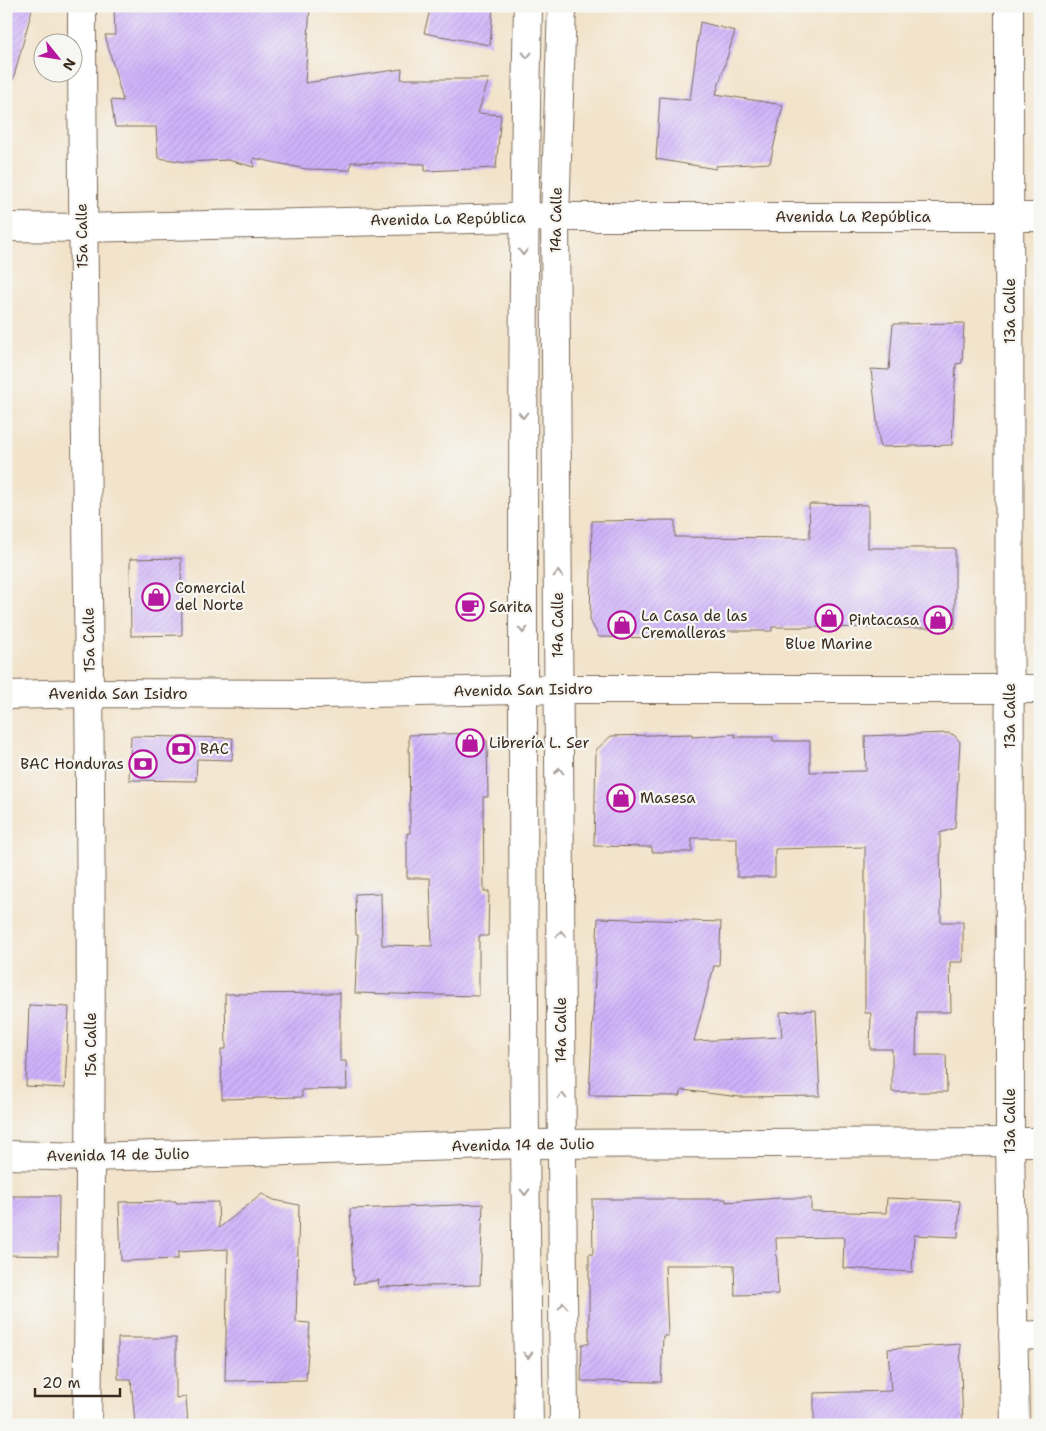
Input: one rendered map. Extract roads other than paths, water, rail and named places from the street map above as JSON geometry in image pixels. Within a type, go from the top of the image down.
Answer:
[{"type":"street","name":"15a Calle","points":[[82,6],[82,228],[90,693],[91,1157],[87,1425]]},
{"type":"street","points":[[528,6],[523,218],[523,690],[524,1144],[529,1425]]},
{"type":"street","name":"14a Calle","points":[[562,6],[555,217],[564,1425]]},
{"type":"street","name":"13a Calle","points":[[1009,6],[1010,1142],[1015,1425]]},
{"type":"street","name":"Avenida La República","points":[[6,227],[82,228],[555,217],[1040,217]]},
{"type":"street","name":"Avenida San Isidro","points":[[6,695],[90,693],[322,694],[559,689],[1040,689]]},
{"type":"street","name":"Avenida 14 de Julio","points":[[6,1156],[91,1157],[524,1144],[1040,1142]]},
{"type":"street","points":[[1013,1336],[1040,1335]]},
{"type":"place","name":"Comercial del Norte","points":[[156,597]]},
{"type":"place","name":"Sarita","points":[[470,607]]},
{"type":"place","name":"Blue Marine","points":[[829,618]]},
{"type":"place","name":"Pintacasa","points":[[938,620]]},
{"type":"place","name":"La Casa de las Cremalleras","points":[[622,625]]},
{"type":"place","name":"Librería L. Ser","points":[[470,743]]},
{"type":"place","name":"BAC","points":[[181,749]]},
{"type":"place","name":"BAC Honduras","points":[[143,764]]},
{"type":"place","name":"Masesa","points":[[621,798]]}]
